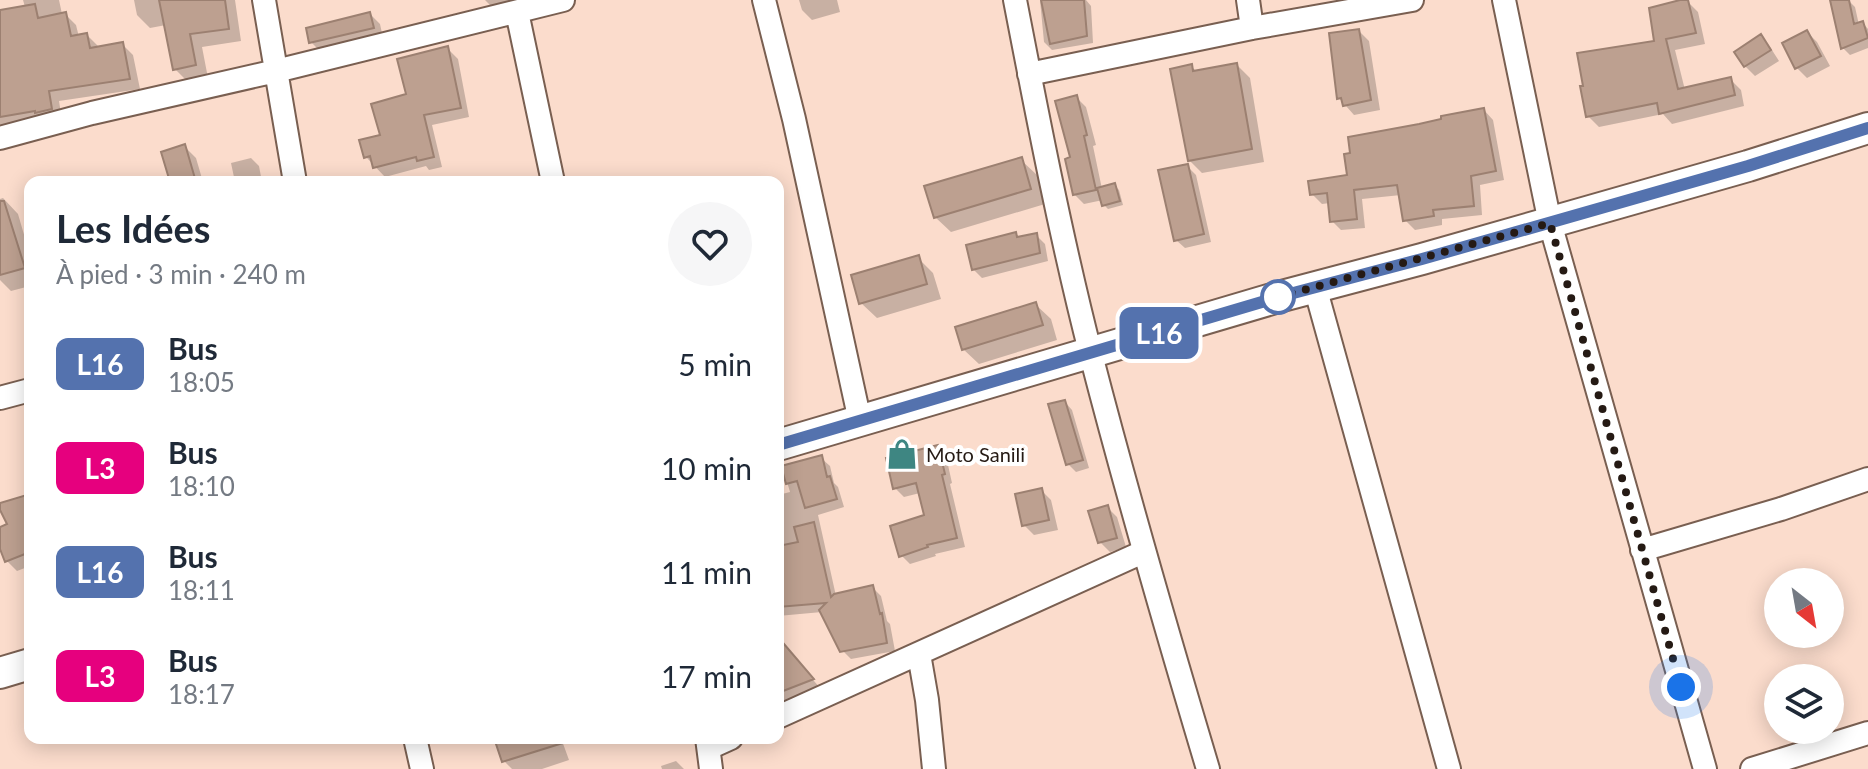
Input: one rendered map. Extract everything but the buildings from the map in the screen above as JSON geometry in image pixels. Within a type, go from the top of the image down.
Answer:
[{"type":"main road","points":[[784,443],[1315,287],[1748,166],[1868,128]]},
{"type":"main road","points":[[0,673],[24,666]]},
{"type":"street","points":[[264,0],[294,176]]},
{"type":"street","points":[[764,0],[794,119],[860,421]]},
{"type":"street","points":[[1015,0],[1051,186],[1090,353],[1143,552],[1208,769]]},
{"type":"street","points":[[1248,0],[1252,28]]},
{"type":"street","points":[[1029,74],[1252,28],[1412,0]]},
{"type":"street","points":[[1504,0],[1550,223],[1705,769]]},
{"type":"street","points":[[0,138],[553,1]]},
{"type":"street","points":[[517,12],[552,176]]},
{"type":"street","points":[[1315,287],[1449,769]]},
{"type":"street","points":[[0,398],[24,392]]},
{"type":"street","points":[[1642,550],[1781,509],[1868,479]]},
{"type":"street","points":[[784,714],[1143,552]]},
{"type":"street","points":[[919,654],[934,769]]},
{"type":"street","points":[[1752,769],[1868,733]]},
{"type":"street","points":[[416,744],[422,769]]},
{"type":"bus line","name":"L16","points":[[784,443],[1282,296],[1748,166],[1868,128]]},
{"type":"place","name":"Moto Sanili","points":[[902,454]]},
{"type":"route","points":[[1278,297],[1550,223],[1681,687]]}]
